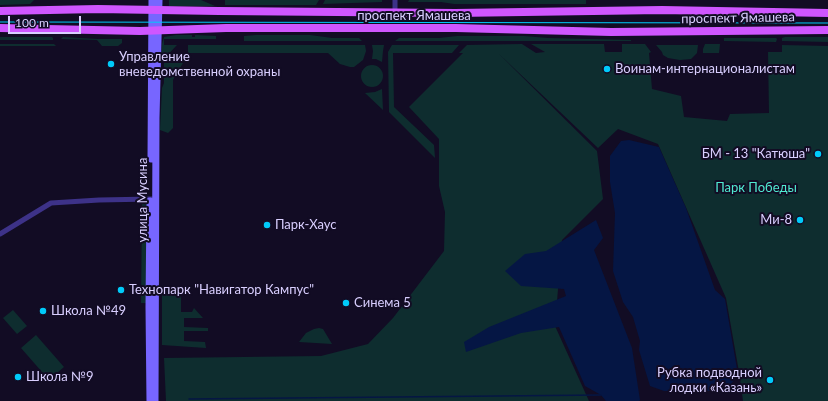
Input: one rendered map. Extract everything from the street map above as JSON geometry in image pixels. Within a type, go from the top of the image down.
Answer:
[{"type":"main road","name":"проспект Ямашева","points":[[0,11],[98,9],[454,13],[662,10],[828,13]]},
{"type":"main road","name":"проспект Ямашева","points":[[0,28],[87,30],[456,28],[611,32],[828,30]]},
{"type":"street","name":"улица Мусина","points":[[152,0],[156,10]]},
{"type":"street","name":"улица Мусина","points":[[155,401],[153,199],[155,30],[156,10],[159,0]]},
{"type":"street","points":[[395,0],[395,12]]},
{"type":"street","name":"улица Мусина","points":[[150,401],[149,307],[153,199]]},
{"type":"street","points":[[0,234],[51,203],[153,199]]},
{"type":"green space","points":[[0,0],[34,0],[30,4],[0,5]]},
{"type":"green space","points":[[169,0],[201,0],[215,6],[169,6]]},
{"type":"green space","points":[[225,0],[319,0],[316,5],[225,5]]},
{"type":"green space","points":[[325,0],[382,0],[382,2],[323,4]]},
{"type":"green space","points":[[409,0],[586,0],[586,4],[454,4],[441,2],[408,2]]},
{"type":"green space","points":[[192,35],[192,37],[195,37],[195,35],[216,36],[216,39],[164,39],[164,45],[177,45],[161,62],[164,37]]},
{"type":"green space","points":[[310,35],[332,38],[359,38],[362,41],[244,41],[244,36]]},
{"type":"green space","points":[[457,36],[524,36],[631,41],[395,41],[399,38],[439,38]]},
{"type":"green space","points":[[0,37],[52,37],[53,40],[0,40]]},
{"type":"green space","points":[[63,37],[122,39],[122,43],[118,46],[102,46],[97,40],[61,39]]},
{"type":"green space","points":[[828,37],[828,42],[782,41],[782,38]]},
{"type":"green space","points":[[724,38],[777,39],[776,42],[724,41]]},
{"type":"green space","points":[[0,44],[54,44],[56,46],[0,46]]},
{"type":"green space","name":"Парк Победы","points":[[522,44],[536,53],[545,52],[531,44],[604,44],[605,52],[622,52],[622,44],[645,44],[651,52],[649,53],[652,89],[681,96],[684,117],[727,121],[730,114],[769,113],[768,52],[782,52],[782,45],[828,46],[828,401],[743,401],[726,298],[658,144],[618,129],[598,148],[498,53],[597,151],[603,199],[562,240],[555,326],[589,401],[166,401],[164,358],[321,356],[368,344],[393,318],[444,251],[445,212],[439,186],[439,139],[409,107],[463,53],[459,53],[467,45]]},
{"type":"green space","points":[[705,44],[720,44],[719,53],[703,53]]},
{"type":"green space","points":[[188,45],[365,45],[366,51],[363,60],[354,67],[350,67],[340,64],[328,53],[190,53],[188,55]]},
{"type":"green space","points":[[372,45],[384,45],[382,62],[372,59]]},
{"type":"green space","points":[[392,45],[459,45],[452,53],[393,53],[394,107],[434,145],[435,158],[389,112],[388,52]]},
{"type":"green space","points":[[656,45],[698,45],[697,53],[691,59],[680,60],[668,58],[663,55]]},
{"type":"green space","points":[[164,63],[183,63],[173,80],[173,128],[168,133],[160,130]]},
{"type":"green space","points":[[372,65],[380,68],[383,76],[380,84],[372,87],[364,84],[361,76],[364,68]]},
{"type":"green space","points":[[382,89],[383,110],[365,93],[375,92]]},
{"type":"green space","points":[[142,204],[147,204],[146,303],[141,303]]},
{"type":"green space","points":[[169,286],[176,289],[181,294],[181,312],[192,312],[194,308],[203,318],[184,318],[184,327],[208,328],[208,331],[184,331],[184,341],[205,342],[206,348],[162,345],[162,289],[163,287]]},
{"type":"green space","points":[[13,310],[27,326],[17,334],[3,318]]},
{"type":"green space","points":[[319,328],[323,329],[332,344],[299,342],[306,333]]},
{"type":"green space","points":[[36,335],[64,367],[49,380],[21,348]]},
{"type":"water","points":[[629,140],[659,147],[686,208],[715,290],[725,299],[737,369],[735,379],[725,391],[664,391],[650,386],[639,350],[640,341],[633,317],[623,302],[613,271],[615,213],[610,182],[610,156],[621,141]]},
{"type":"water","points":[[596,220],[603,238],[594,250],[632,348],[639,401],[606,401],[601,395],[585,386],[559,327],[521,333],[466,352],[464,342],[489,327],[566,296],[564,289],[521,286],[505,271],[525,254],[546,251]]},
{"type":"waterway","points":[[189,399],[601,395]]},
{"type":"tram line","points":[[0,22],[828,23]]},
{"type":"place","name":"Управление вневедомственной охраны","points":[[111,64]]},
{"type":"place","name":"Воинам-интернационалистам","points":[[607,69]]},
{"type":"place","name":"БМ - 13 \"Катюша\"","points":[[818,154]]},
{"type":"place","name":"Ми-8","points":[[800,220]]},
{"type":"place","name":"Парк-Хаус","points":[[267,225]]},
{"type":"place","name":"Технопарк \"Навигатор Кампус\"","points":[[121,290]]},
{"type":"place","name":"Синема 5","points":[[346,303]]},
{"type":"place","name":"Школа №49","points":[[43,311]]},
{"type":"place","name":"Школа №9","points":[[18,377]]},
{"type":"place","name":"Рубка подводной лодки «Казань»","points":[[770,380]]}]
